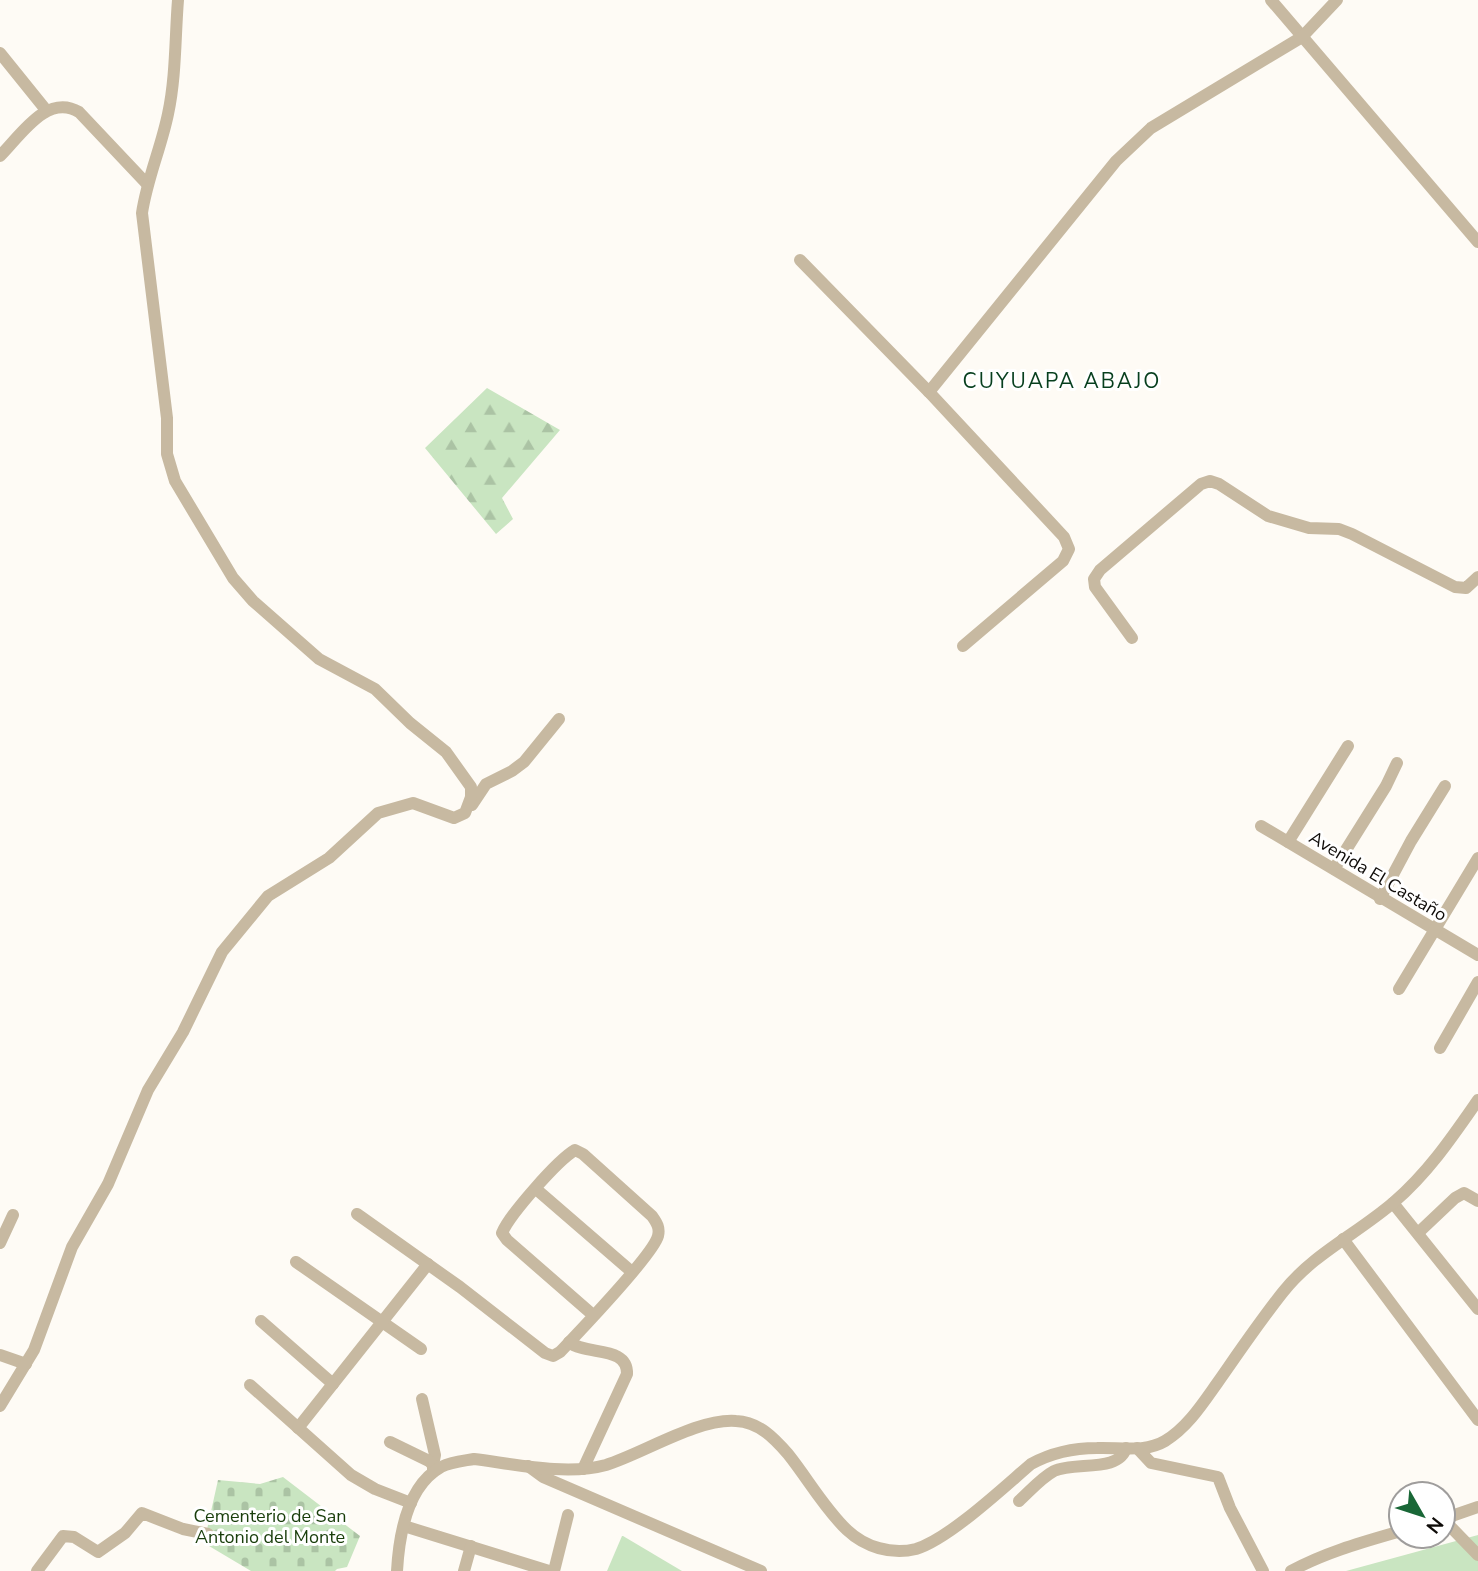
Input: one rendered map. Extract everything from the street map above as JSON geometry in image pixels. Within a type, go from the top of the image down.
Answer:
[{"type":"street","points":[[178,0],[169,110],[160,148],[147,184],[143,222],[167,418],[167,454],[175,481],[242,589],[304,647],[329,665],[375,689],[410,723],[446,752],[471,787],[469,807]]},
{"type":"street","points":[[1271,0],[1478,242]]},
{"type":"street","points":[[929,392],[1116,161],[1151,128],[1302,37],[1337,0]]},
{"type":"street","points":[[0,53],[46,110]]},
{"type":"street","points":[[0,156],[46,110],[69,106],[79,113],[147,184]]},
{"type":"street","points":[[800,260],[929,392],[1064,537],[1069,549],[1063,561],[963,646]]},
{"type":"street","points":[[1132,638],[1095,587],[1094,579],[1100,570],[1201,484],[1210,481],[1268,516],[1308,528],[1339,529],[1455,587],[1466,588],[1478,576]]},
{"type":"street","points":[[0,1406],[41,1336],[72,1247],[115,1171],[148,1090],[183,1032],[216,961],[261,903],[329,858],[372,817],[384,810],[413,803],[454,818],[460,817],[476,802],[486,784],[524,762],[559,719]]},
{"type":"street","points":[[1288,842],[1348,746]]},
{"type":"street","points":[[1334,869],[1386,786],[1397,763]]},
{"type":"street","points":[[1380,899],[1410,841],[1445,786]]},
{"type":"street","name":"Avenida El Castaño","points":[[1261,826],[1478,955]]},
{"type":"street","points":[[1399,989],[1478,858]]},
{"type":"street","points":[[1440,1048],[1478,982]]},
{"type":"street","points":[[433,1469],[474,1459],[583,1469],[627,1457],[723,1421],[753,1424],[776,1440],[849,1531],[874,1547],[901,1551],[915,1549],[948,1531],[1031,1464],[1047,1455],[1077,1448],[1131,1448],[1162,1443],[1185,1424],[1283,1292],[1313,1261],[1393,1203],[1437,1158],[1478,1100]]},
{"type":"street","points":[[357,1214],[460,1287],[545,1353],[553,1356],[569,1342],[632,1272],[653,1247],[658,1236],[659,1226],[652,1216],[583,1154],[575,1150],[568,1154],[536,1189],[506,1224],[502,1233],[507,1241],[593,1315]]},
{"type":"street","points":[[536,1189],[632,1272]]},
{"type":"street","points":[[1418,1233],[1464,1192],[1478,1201]]},
{"type":"street","points":[[1393,1203],[1478,1309]]},
{"type":"street","points":[[0,1243],[13,1215]]},
{"type":"street","points":[[1343,1239],[1478,1420]]},
{"type":"street","points":[[296,1262],[421,1349]]},
{"type":"street","points":[[298,1428],[428,1264]]},
{"type":"street","points":[[261,1321],[333,1384]]},
{"type":"street","points":[[569,1342],[582,1350],[615,1354],[627,1365],[627,1374],[583,1469]]},
{"type":"street","points":[[0,1355],[26,1364]]},
{"type":"street","points":[[250,1385],[351,1475],[375,1489],[411,1503]]},
{"type":"street","points":[[397,1571],[404,1526],[411,1503],[433,1469],[435,1455],[422,1399]]},
{"type":"street","points":[[390,1442],[423,1457],[433,1469]]},
{"type":"street","points":[[1019,1501],[1055,1471],[1072,1466],[1113,1463],[1131,1448]]},
{"type":"street","points":[[1131,1448],[1152,1463],[1218,1477],[1230,1508],[1263,1571]]},
{"type":"street","points":[[528,1465],[543,1477],[761,1571]]},
{"type":"street","points":[[1457,1514],[1478,1507]]},
{"type":"street","points":[[37,1571],[63,1536],[74,1537],[97,1552],[125,1532],[142,1513],[183,1529],[208,1534]]},
{"type":"street","points":[[404,1526],[546,1570],[568,1516]]},
{"type":"street","points":[[1457,1534],[1478,1556]]},
{"type":"street","points":[[1291,1571],[1315,1558],[1387,1535]]},
{"type":"street","points":[[464,1571],[471,1546]]},
{"type":"green space","points":[[487,388],[560,430],[502,498],[513,519],[496,534],[425,448]]},
{"type":"green space","name":"Cementerio de San Antonio del Monte","points":[[283,1477],[360,1536],[347,1567],[335,1571],[251,1571],[204,1543],[218,1480],[260,1484]]},
{"type":"green space","points":[[1478,1535],[1478,1571],[1346,1571],[1423,1550],[1457,1550],[1457,1541]]},
{"type":"green space","points":[[623,1536],[682,1571],[607,1571]]},
{"type":"district","name":"CUYUAPA ABAJO","points":[[1062,381]]}]
